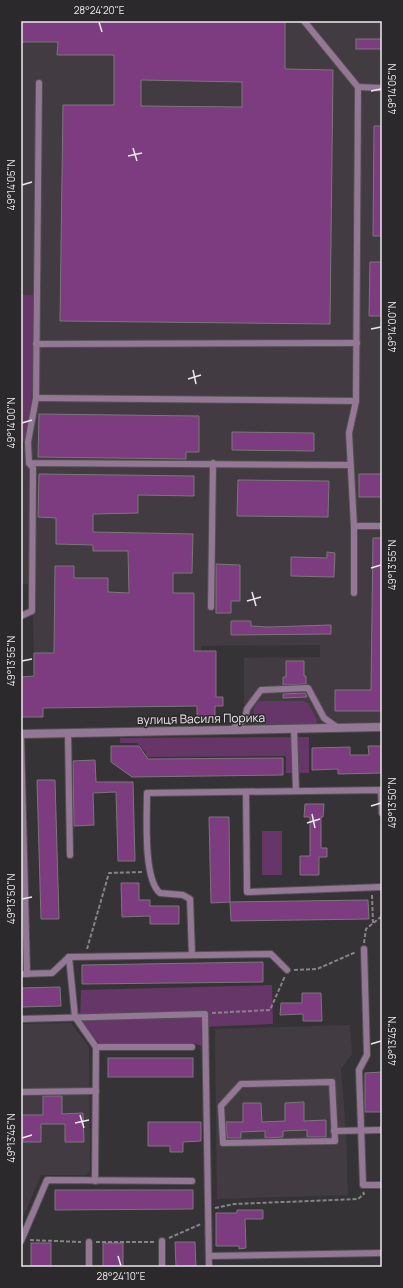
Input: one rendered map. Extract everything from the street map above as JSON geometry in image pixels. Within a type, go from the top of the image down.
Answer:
[{"type":"street","name":"вулиця Василя Порика","points":[[21,735],[382,727]]},
{"type":"lane","points":[[304,21],[358,87],[356,400],[349,433],[354,526],[354,593]]},
{"type":"lane","points":[[21,616],[32,611],[33,468],[29,463],[28,442],[36,398],[39,83]]},
{"type":"lane","points":[[358,87],[382,88]]},
{"type":"lane","points":[[36,344],[357,344]]},
{"type":"lane","points":[[36,398],[356,400]]},
{"type":"lane","points":[[29,463],[350,465]]},
{"type":"lane","points":[[211,607],[213,463]]},
{"type":"lane","points":[[354,526],[382,526]]},
{"type":"lane","points":[[231,730],[245,719],[247,709],[261,690],[308,688],[324,718],[338,728]]},
{"type":"lane","points":[[294,729],[296,791]]},
{"type":"lane","points":[[68,733],[70,855]]},
{"type":"lane","points":[[21,735],[24,974],[52,973],[70,957],[192,955],[271,954],[287,970]]},
{"type":"lane","points":[[192,955],[190,900],[183,894],[160,893],[154,887],[148,872],[147,793],[381,790],[382,813]]},
{"type":"lane","points":[[246,792],[248,892],[382,887]]},
{"type":"lane","points":[[364,949],[367,1055],[359,1070],[363,1185],[382,1185]]},
{"type":"lane","points":[[70,957],[75,1017],[96,1047],[95,1181]]},
{"type":"lane","points":[[21,1019],[204,1014],[209,1267]]},
{"type":"lane","points":[[96,1047],[192,1047]]},
{"type":"lane","points":[[332,1082],[334,1131],[335,1141],[223,1143],[221,1106],[241,1084],[332,1082]]},
{"type":"lane","points":[[21,1092],[96,1091]]},
{"type":"lane","points":[[334,1131],[382,1130]]},
{"type":"lane","points":[[21,1241],[46,1180],[192,1181]]},
{"type":"lane","points":[[89,1242],[90,1267]]},
{"type":"lane","points":[[162,1242],[162,1267]]},
{"type":"lane","points":[[209,1256],[382,1253]]},
{"type":"path","points":[[85,957],[109,873],[148,872]]},
{"type":"path","points":[[372,888],[373,924]]},
{"type":"path","points":[[204,1014],[270,1010],[287,970],[317,969],[364,949],[366,929],[382,916]]},
{"type":"path","points":[[208,1209],[234,1204],[358,1199],[364,1194],[363,1185]]},
{"type":"path","points":[[162,1242],[208,1221]]},
{"type":"shaded area","points":[[21,21],[382,21],[382,521],[379,521],[379,530],[382,528],[382,722],[248,724],[244,708],[244,658],[320,657],[320,645],[201,646],[201,651],[34,653],[32,584],[21,584]]},
{"type":"shaded area","points":[[21,295],[37,295],[36,344],[28,442],[21,442]]},
{"type":"shaded area","points":[[303,701],[308,703],[317,720],[316,724],[254,724],[254,709],[257,702]]},
{"type":"shaded area","points":[[309,737],[309,773],[286,773],[286,756],[146,757],[146,753],[137,743],[120,743],[120,738]]},
{"type":"shaded area","points":[[262,831],[282,831],[282,875],[262,875]]},
{"type":"shaded area","points":[[272,985],[273,1024],[201,1027],[202,1046],[193,1043],[99,1043],[80,1024],[81,990]]},
{"type":"shaded area","points":[[71,1023],[89,1047],[90,1171],[86,1175],[41,1175],[21,1222],[21,1024]]},
{"type":"shaded area","points":[[350,1025],[352,1054],[341,1069],[346,1131],[348,1195],[217,1199],[215,1029]]},
{"type":"building","points":[[21,21],[285,21],[285,69],[333,70],[330,324],[60,321],[63,105],[114,105],[114,55],[57,55],[58,42],[21,42]],"holes":[[[141,80],[242,82],[242,107],[141,106]]]},
{"type":"building","points":[[356,39],[382,39],[382,49],[356,49]]},
{"type":"building","points":[[374,126],[382,126],[382,236],[373,236]]},
{"type":"building","points":[[370,262],[382,262],[382,316],[369,316]]},
{"type":"building","points":[[39,414],[199,416],[199,452],[186,452],[186,459],[38,457]]},
{"type":"building","points":[[232,432],[314,433],[314,451],[232,450]]},
{"type":"building","points":[[39,474],[194,476],[194,496],[138,495],[138,513],[93,514],[93,532],[193,534],[192,573],[173,573],[173,593],[194,593],[194,651],[216,651],[216,697],[223,697],[223,706],[215,706],[215,718],[197,719],[197,706],[43,708],[43,717],[21,717],[21,677],[34,676],[34,653],[54,653],[55,566],[74,566],[74,578],[108,578],[108,592],[129,593],[128,551],[93,551],[93,545],[56,544],[56,518],[38,517]]},
{"type":"building","points":[[359,474],[382,474],[382,497],[359,497]]},
{"type":"building","points":[[238,480],[329,481],[328,517],[237,516]]},
{"type":"building","points":[[373,538],[382,538],[382,711],[335,711],[335,690],[371,690]]},
{"type":"building","points":[[327,552],[335,553],[334,577],[291,576],[291,557],[327,558]]},
{"type":"building","points":[[216,564],[240,565],[240,601],[231,601],[231,613],[216,613]]},
{"type":"building","points":[[231,621],[251,621],[251,626],[268,627],[331,625],[331,634],[231,635]]},
{"type":"building","points":[[286,661],[304,661],[304,676],[306,676],[306,684],[283,685],[283,677],[286,677]]},
{"type":"building","points":[[305,693],[307,697],[283,698],[283,694]]},
{"type":"building","points":[[111,746],[139,746],[148,759],[283,758],[283,775],[132,777],[111,762]]},
{"type":"building","points":[[368,746],[382,746],[382,773],[338,774],[338,769],[312,770],[312,748],[350,747],[350,755],[369,755]]},
{"type":"building","points":[[95,760],[96,782],[133,782],[135,861],[118,861],[116,792],[93,793],[94,825],[74,826],[73,761]]},
{"type":"building","points":[[37,780],[55,780],[59,919],[41,919]]},
{"type":"building","points":[[305,804],[324,804],[323,817],[321,817],[321,848],[327,848],[327,857],[319,857],[319,875],[300,875],[300,856],[310,856],[310,817],[304,817]]},
{"type":"building","points":[[209,817],[229,817],[230,902],[211,903]]},
{"type":"building","points":[[121,883],[139,883],[139,900],[150,900],[150,906],[179,906],[179,924],[150,924],[150,916],[122,917]]},
{"type":"building","points":[[368,900],[369,919],[231,921],[230,902]]},
{"type":"building","points":[[263,962],[263,982],[82,984],[82,965]]},
{"type":"building","points":[[60,987],[61,1006],[21,1007],[21,988]]},
{"type":"building","points":[[302,993],[321,993],[322,1021],[303,1021],[303,1014],[280,1015],[281,1003],[302,1003]]},
{"type":"building","points":[[108,1058],[193,1058],[193,1077],[108,1077]]},
{"type":"building","points":[[382,1072],[382,1112],[365,1112],[365,1073]]},
{"type":"building","points":[[43,1096],[62,1096],[62,1114],[83,1113],[84,1142],[65,1142],[65,1124],[41,1124],[41,1142],[23,1142],[21,1115],[43,1115]]},
{"type":"building","points":[[304,1102],[304,1121],[326,1120],[326,1137],[307,1137],[307,1130],[283,1131],[283,1137],[265,1138],[265,1131],[241,1132],[241,1138],[227,1138],[226,1122],[243,1122],[243,1103],[261,1103],[262,1122],[285,1121],[285,1103]]},
{"type":"building","points":[[148,1122],[201,1122],[201,1141],[183,1142],[183,1152],[170,1152],[170,1146],[148,1146]]},
{"type":"building","points":[[55,1190],[193,1190],[193,1209],[55,1210]]},
{"type":"building","points":[[237,1210],[263,1210],[263,1219],[245,1219],[246,1248],[239,1249],[239,1246],[216,1246],[216,1213],[237,1213]]},
{"type":"building","points":[[175,1242],[195,1242],[196,1267],[176,1267]]},
{"type":"building","points":[[31,1243],[51,1243],[51,1267],[31,1267]]},
{"type":"building","points":[[103,1243],[123,1243],[123,1267],[103,1267]]}]
